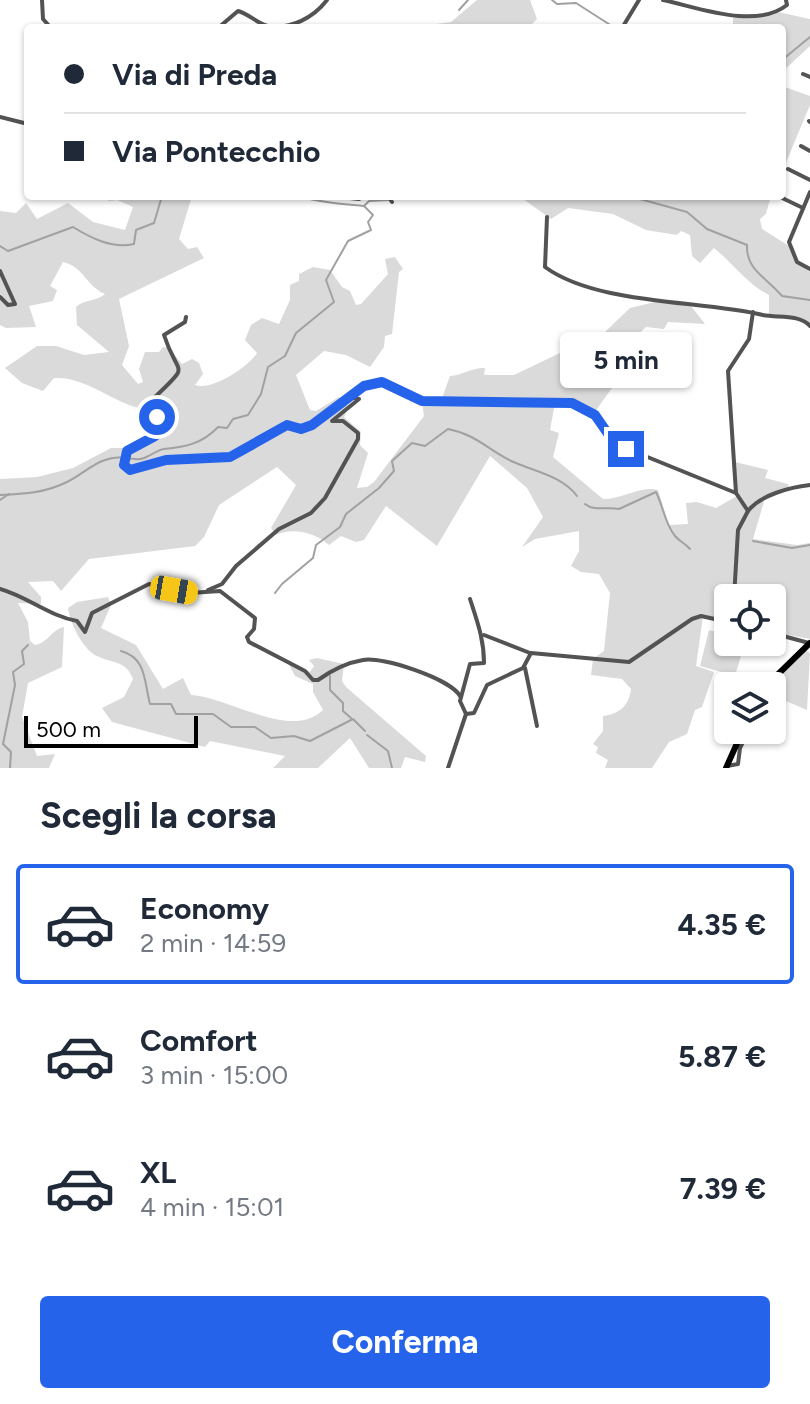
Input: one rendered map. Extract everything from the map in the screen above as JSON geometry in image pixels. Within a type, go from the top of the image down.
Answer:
[{"type":"main road","points":[[780,672],[810,643]]},
{"type":"main road","points":[[729,763],[739,744]]},
{"type":"street","points":[[42,0],[43,19],[47,24]]},
{"type":"street","points":[[292,24],[307,18],[327,0]]},
{"type":"street","points":[[624,24],[639,0]]},
{"type":"street","points":[[663,0],[719,15],[740,16],[780,10],[787,5],[786,0]]},
{"type":"street","points":[[223,24],[238,11],[263,24]]},
{"type":"street","points":[[803,74],[810,77]]},
{"type":"street","points":[[0,117],[24,123]]},
{"type":"street","points":[[801,146],[810,151]]},
{"type":"street","points":[[788,169],[810,180]]},
{"type":"street","points":[[810,192],[789,242],[797,262],[810,269]]},
{"type":"street","points":[[786,200],[803,208]]},
{"type":"street","points":[[547,217],[547,269],[581,283],[642,299],[799,319],[810,326]]},
{"type":"street","points":[[0,271],[15,304],[8,305],[0,297]]},
{"type":"street","points":[[736,493],[728,371],[749,339],[753,312]]},
{"type":"street","points":[[186,317],[185,322],[164,335],[181,366],[178,377],[154,398],[158,432],[131,447],[126,456],[124,465],[134,471],[166,460],[230,457],[287,425],[301,429],[312,425],[352,398],[364,386],[382,382],[422,401],[572,403],[595,415],[611,438],[626,449],[736,493],[748,511]]},
{"type":"street","points":[[198,593],[222,584],[236,566],[279,529],[306,516],[325,498],[358,439],[358,433],[343,421],[332,421],[359,399],[352,398]]},
{"type":"street","points":[[745,504],[754,504],[795,487],[810,485]]},
{"type":"street","points":[[735,584],[738,530],[754,504]]},
{"type":"street","points":[[0,589],[34,601],[58,619],[77,621],[85,632],[92,613],[149,584],[198,593],[220,591],[255,618],[254,629],[247,637],[249,642],[305,671],[313,680],[318,680],[329,670],[364,660],[379,660],[452,685],[460,696]]},
{"type":"street","points":[[466,714],[459,707],[470,664],[484,663],[484,635],[475,620],[470,599]]},
{"type":"street","points":[[484,635],[531,653],[629,662],[692,619],[701,616],[714,619]]},
{"type":"street","points":[[786,637],[810,643]]},
{"type":"street","points":[[524,667],[536,727],[530,717],[524,667],[531,653]]},
{"type":"street","points":[[466,714],[474,713],[487,685],[524,667]]},
{"type":"street","points":[[448,768],[466,714]]},
{"type":"street","points":[[729,763],[737,765],[741,744]]},
{"type":"shaded area","points":[[477,0],[530,0],[537,19],[532,24],[436,24],[451,22]]},
{"type":"shaded area","points":[[778,12],[810,19],[810,46],[786,68],[786,24],[733,24],[733,18]]},
{"type":"shaded area","points":[[786,87],[810,96],[810,105],[786,162]]},
{"type":"shaded area","points":[[117,200],[191,200],[179,239],[188,249],[197,247],[204,258],[119,299],[129,346],[122,365],[138,384],[143,382],[139,369],[145,352],[159,352],[163,347],[169,348],[182,364],[192,359],[199,363],[203,374],[195,385],[220,381],[238,371],[257,353],[245,340],[251,325],[262,318],[279,324],[290,300],[290,285],[299,281],[299,274],[313,267],[330,270],[342,287],[350,291],[356,305],[361,304],[388,274],[385,259],[395,257],[403,269],[399,272],[392,334],[385,336],[384,347],[370,367],[346,355],[324,351],[296,375],[310,410],[316,411],[339,397],[349,407],[344,417],[361,432],[360,445],[368,453],[357,488],[374,482],[424,416],[422,402],[441,401],[450,376],[481,368],[485,368],[484,375],[514,375],[585,341],[586,355],[618,350],[617,381],[594,413],[576,404],[555,403],[550,430],[559,433],[553,457],[603,499],[645,489],[658,490],[669,525],[688,524],[686,503],[697,502],[716,508],[737,496],[735,462],[768,470],[765,478],[788,484],[790,489],[765,498],[753,539],[797,545],[810,543],[810,639],[786,635],[786,584],[714,584],[714,618],[703,616],[696,666],[714,672],[702,707],[695,710],[687,734],[669,742],[652,768],[605,768],[608,760],[596,753],[598,747],[593,744],[603,731],[603,716],[622,708],[631,689],[622,679],[591,675],[593,659],[604,651],[610,593],[599,574],[581,572],[571,566],[579,551],[579,531],[535,539],[522,547],[543,517],[527,488],[490,456],[437,546],[386,506],[364,540],[356,542],[341,536],[329,545],[304,532],[276,535],[271,528],[296,485],[277,467],[219,505],[204,537],[195,546],[89,559],[61,591],[53,581],[28,582],[41,597],[41,604],[18,603],[28,622],[30,641],[39,644],[64,627],[62,667],[28,683],[22,717],[37,756],[55,754],[49,768],[0,768],[0,479],[37,477],[73,468],[111,448],[130,448],[155,433],[153,410],[128,404],[67,379],[54,378],[43,391],[22,383],[5,368],[37,346],[56,346],[84,355],[109,352],[77,325],[76,307],[105,294],[76,268],[63,262],[50,286],[57,290],[53,301],[29,306],[36,327],[6,328],[0,325],[0,211],[16,213],[26,203],[37,219],[68,203],[93,222],[125,230],[133,207]]},
{"type":"shaded area","points":[[525,200],[770,200],[766,214],[760,219],[762,229],[789,246],[797,262],[810,272],[810,326],[803,320],[769,315],[769,295],[754,286],[714,248],[700,263],[692,256],[690,235],[681,231],[677,235],[646,230],[613,214],[568,208],[551,219]]},
{"type":"shaded area","points":[[659,301],[691,306],[705,324],[668,322],[664,329],[646,327],[634,338],[620,332],[605,332],[630,308]]},
{"type":"shaded area","points":[[108,597],[111,605],[101,628],[136,645],[163,689],[183,678],[191,695],[259,715],[294,721],[310,718],[323,710],[313,692],[313,684],[295,676],[289,665],[291,662],[310,672],[314,666],[309,660],[317,658],[344,664],[342,681],[346,687],[426,756],[425,762],[405,757],[401,768],[369,768],[350,738],[318,768],[273,768],[285,756],[210,741],[205,747],[112,722],[102,708],[124,697],[133,679],[123,665],[97,656],[87,648],[74,628],[68,608],[77,602]]},
{"type":"shaded area","points":[[709,630],[714,631],[714,656],[741,656],[736,672],[721,672],[700,666]]},
{"type":"shaded area","points":[[806,650],[810,653],[807,710],[786,701],[784,672]]},
{"type":"waterway","points":[[459,10],[468,0]]},
{"type":"waterway","points":[[552,0],[557,4],[576,3],[609,24]]},
{"type":"waterway","points":[[786,57],[810,37]]},
{"type":"waterway","points":[[0,246],[8,251],[73,227],[110,244],[134,244],[136,230],[154,223],[161,200]]},
{"type":"waterway","points":[[316,200],[364,206],[369,201],[388,200]]},
{"type":"waterway","points":[[644,200],[687,212],[707,229],[747,245],[753,267],[782,296],[810,300]]},
{"type":"waterway","points":[[0,495],[51,489],[109,459],[139,459],[161,450],[193,444],[218,427],[227,428],[233,419],[248,415],[261,394],[268,367],[285,356],[296,333],[334,302],[326,280],[348,241],[371,230],[368,222],[373,215],[364,206]]},
{"type":"waterway","points":[[275,593],[313,558],[316,545],[340,527],[346,514],[379,488],[394,471],[392,461],[412,443],[425,446],[448,429],[468,435],[507,459],[557,480],[577,496]]},
{"type":"waterway","points":[[585,504],[593,508],[619,509],[656,492],[672,531],[690,549]]},
{"type":"waterway","points":[[0,500],[9,494]]},
{"type":"waterway","points":[[753,541],[792,548],[810,545]]},
{"type":"waterway","points":[[10,768],[11,752],[3,744],[15,685],[13,672],[24,664],[22,651],[28,645]]},
{"type":"waterway","points":[[121,651],[136,659],[140,665],[150,704],[171,704],[176,714],[213,714],[231,727],[255,727],[271,738],[294,736],[310,741],[353,719],[365,731]]},
{"type":"waterway","points":[[330,676],[330,690],[343,703],[343,711],[351,718]]},
{"type":"waterway","points":[[367,735],[388,751],[392,768]]},
{"type":"route","points":[[157,417],[158,432],[127,451],[126,468],[134,471],[166,460],[230,457],[287,425],[301,429],[312,425],[352,398],[364,386],[382,382],[422,401],[572,403],[595,415],[611,438],[626,449]]}]
